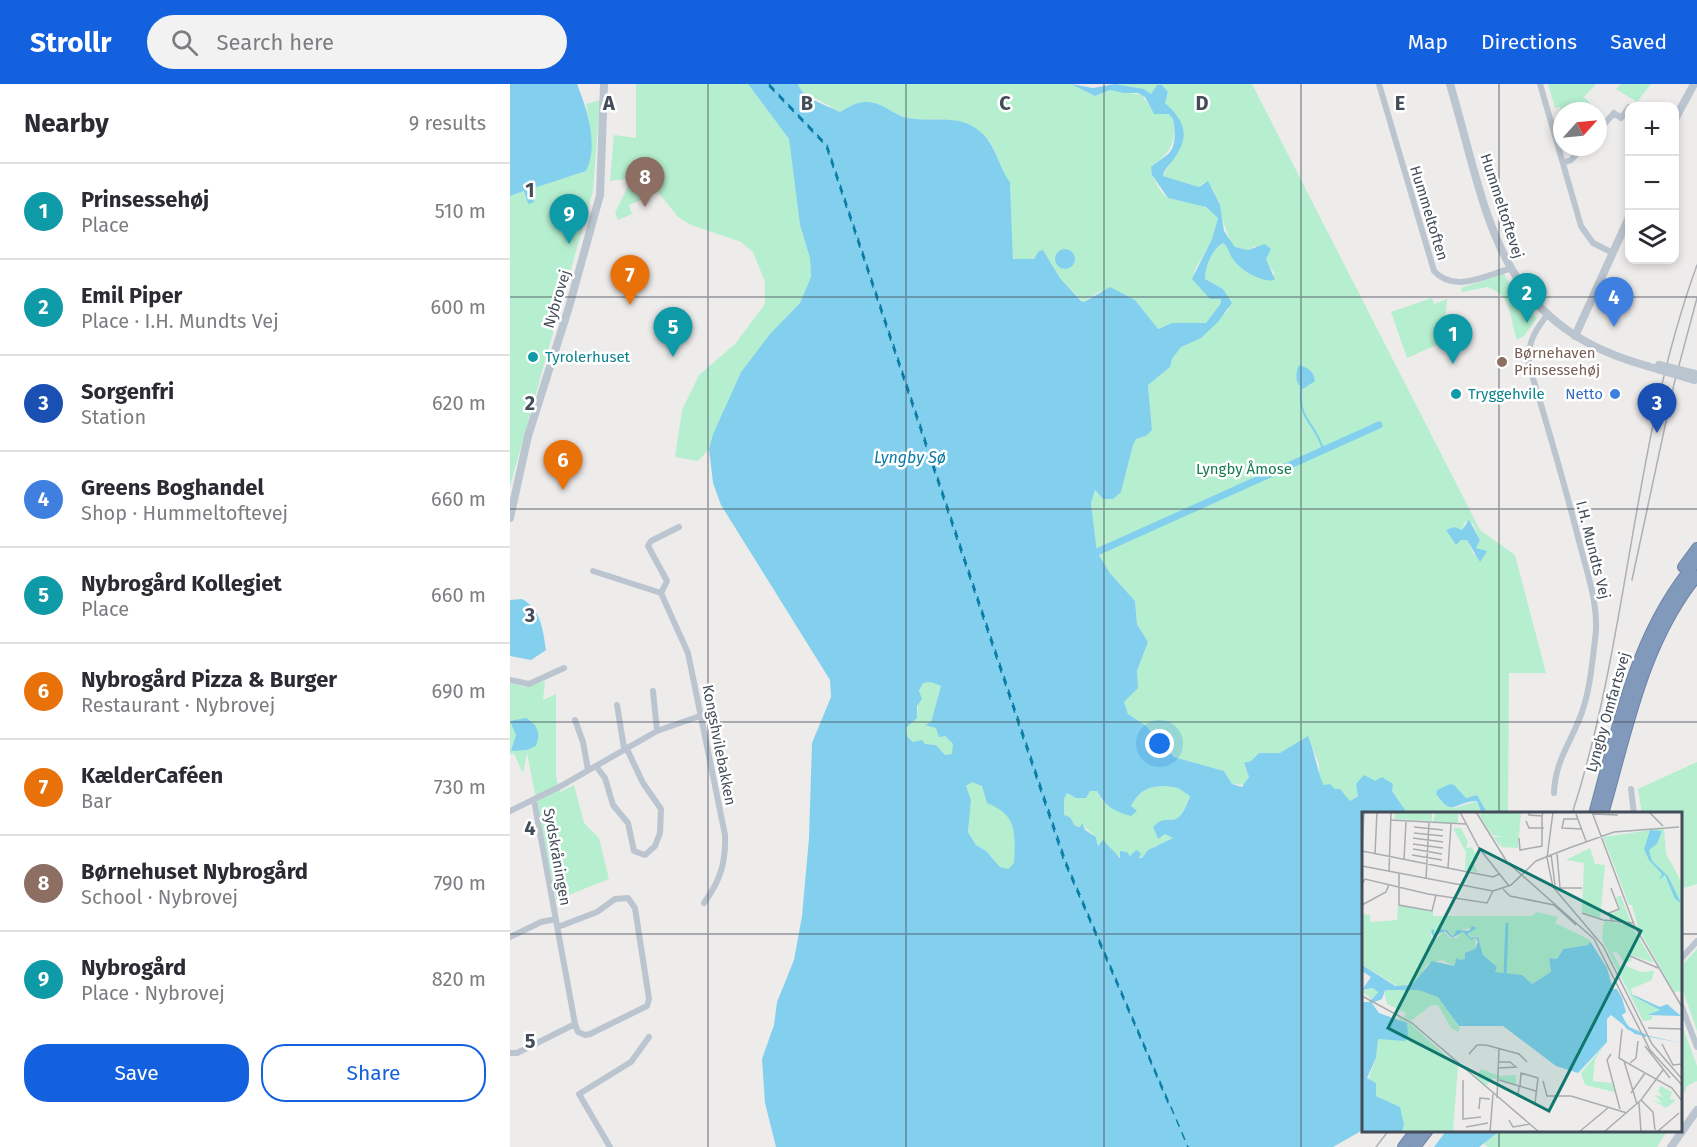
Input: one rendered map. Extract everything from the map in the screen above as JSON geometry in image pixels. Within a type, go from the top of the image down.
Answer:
[{"type":"highway","points":[[1669,598],[1683,569],[1697,548]]},
{"type":"highway","name":"Lyngby Omfartsvej","points":[[1595,812],[1628,687],[1642,648],[1669,598],[1697,561]]},
{"type":"highway","name":"Lyngby Omfartsvej","points":[[1604,812],[1637,692],[1668,618],[1697,576]]},
{"type":"highway","points":[[1668,618],[1697,585]]},
{"type":"highway","points":[[1404,1147],[1415,1132]]},
{"type":"highway","points":[[1415,1147],[1427,1132]]},
{"type":"street","name":"Nybrovej","points":[[510,518],[528,436],[569,307],[600,195],[604,84]]},
{"type":"street","name":"Hummeltoften","points":[[1379,84],[1434,271],[1443,279],[1458,283],[1509,269]]},
{"type":"street","name":"Hummeltoftevej","points":[[1450,84],[1490,221],[1509,269],[1521,287],[1547,315],[1575,336],[1618,356],[1696,377]]},
{"type":"street","points":[[1540,84],[1586,236],[1613,253]]},
{"type":"street","points":[[1679,112],[1694,84]]},
{"type":"street","points":[[1607,121],[1614,113],[1621,118],[1625,112]]},
{"type":"street","points":[[1563,163],[1575,156]]},
{"type":"street","points":[[1575,336],[1625,224]]},
{"type":"street","name":"I.H. Mundts Vej","points":[[1547,315],[1532,336],[1528,350],[1529,365],[1561,468],[1594,597],[1596,621],[1586,696],[1576,728],[1567,740],[1554,780],[1554,793]]},
{"type":"street","name":"Kongshvilebakken","points":[[679,527],[651,541],[648,546],[667,581],[661,593],[686,648],[725,836],[726,851],[721,875],[704,903]]},
{"type":"street","points":[[593,571],[661,593]]},
{"type":"street","points":[[510,680],[529,684],[564,668]]},
{"type":"street","points":[[654,691],[657,730]]},
{"type":"street","points":[[596,766],[605,778],[614,805],[629,825],[633,851],[640,855],[647,854],[655,846],[660,833],[661,809],[657,800],[643,783],[625,748],[617,705]]},
{"type":"street","points":[[510,811],[596,766],[657,730],[700,716]]},
{"type":"street","points":[[575,720],[583,742],[588,770]]},
{"type":"street","points":[[1631,789],[1634,812]]},
{"type":"street","name":"Sydskråningen","points":[[510,937],[541,922],[557,923],[597,912],[622,897],[628,898],[635,908],[649,1003],[644,1009],[591,1034],[585,1035],[578,1032],[575,1024],[557,923],[534,800]]},
{"type":"street","points":[[1682,958],[1697,941]]},
{"type":"street","points":[[1682,1007],[1697,1047]]},
{"type":"street","points":[[510,1053],[516,1053],[575,1024]]},
{"type":"street","points":[[610,1147],[579,1094],[631,1062],[649,1036]]},
{"type":"street","points":[[1682,1131],[1697,1110]]},
{"type":"street","points":[[1671,1147],[1682,1132]]},
{"type":"green space","points":[[636,84],[748,84],[789,139],[800,225],[810,258],[811,277],[800,303],[770,334],[741,372],[713,434],[709,449],[698,461],[675,457],[682,410],[699,375],[735,344],[765,304],[765,282],[753,252],[741,242],[691,225],[678,217],[658,192],[632,178],[610,181],[614,135],[636,138]]},
{"type":"green space","points":[[798,84],[1071,84],[1095,96],[1110,90],[1142,95],[1154,113],[1169,114],[1173,118],[1172,144],[1166,154],[1155,163],[1152,175],[1159,188],[1169,198],[1202,206],[1218,218],[1212,239],[1194,272],[1215,299],[1221,299],[1221,303],[1206,323],[1172,323],[1157,329],[1135,300],[1100,291],[1083,302],[1060,278],[1043,250],[1034,259],[1013,260],[1010,182],[992,145],[974,127],[955,121],[908,118],[871,102],[858,103],[840,112],[815,98],[811,99],[800,91]]},
{"type":"green space","name":"Lyngby Åmose","points":[[1115,84],[1252,84],[1480,530],[1515,555],[1546,673],[1509,673],[1508,812],[1487,812],[1477,795],[1466,798],[1445,788],[1437,790],[1436,794],[1442,802],[1455,808],[1477,801],[1481,812],[1407,812],[1392,791],[1392,784],[1382,777],[1350,801],[1335,789],[1324,785],[1319,779],[1319,764],[1308,737],[1280,753],[1259,753],[1244,764],[1249,777],[1246,785],[1232,784],[1224,771],[1174,757],[1146,726],[1128,714],[1124,702],[1137,688],[1137,671],[1148,642],[1137,624],[1135,601],[1110,573],[1097,552],[1091,503],[1095,490],[1103,499],[1121,492],[1136,439],[1146,436],[1152,430],[1148,385],[1170,367],[1172,359],[1181,347],[1206,333],[1229,309],[1223,289],[1205,279],[1206,269],[1216,249],[1223,243],[1249,272],[1260,275],[1275,274],[1255,246],[1248,250],[1235,247],[1227,233],[1212,188],[1203,183],[1199,187],[1163,176],[1183,141],[1165,103],[1168,92],[1162,85],[1157,85],[1151,94],[1144,89]],"holes":[[[1465,522],[1473,524],[1480,540],[1475,548],[1480,551],[1474,555],[1467,540],[1452,538],[1447,530],[1462,530]]]},
{"type":"green space","points":[[1548,84],[1596,84],[1584,97],[1589,102],[1553,102]]},
{"type":"green space","points":[[1621,84],[1651,84],[1637,102],[1616,89]]},
{"type":"green space","points":[[600,100],[593,191],[510,486],[510,196],[524,191],[528,204],[530,189],[586,171],[591,146],[586,104]]},
{"type":"green space","points":[[629,184],[653,195],[629,205],[632,214],[618,220],[615,213]]},
{"type":"green space","points":[[1504,274],[1513,291],[1537,318],[1524,336],[1517,340],[1509,309],[1502,296],[1488,287],[1462,292],[1461,288]]},
{"type":"green space","points":[[1432,298],[1434,304],[1447,299],[1443,342],[1407,358],[1391,312]]},
{"type":"green space","points":[[545,681],[543,700],[556,694],[556,777],[560,792],[574,785],[584,823],[599,838],[609,879],[556,900],[527,753],[523,773],[514,754],[510,754],[510,683],[525,687]]},
{"type":"green space","points":[[931,682],[941,686],[931,722],[926,725],[936,727],[953,744],[953,754],[945,755],[936,745],[914,743],[907,736],[906,728],[917,718],[919,692],[923,683]]},
{"type":"green space","points":[[1697,762],[1697,884],[1682,889],[1682,812],[1642,812],[1638,789]]},
{"type":"green space","points":[[972,781],[982,786],[987,802],[997,807],[1009,819],[1015,843],[1014,864],[1008,869],[1000,867],[986,851],[976,845],[968,832],[971,800],[966,786]]},
{"type":"green space","points":[[1165,786],[1178,788],[1190,795],[1181,815],[1173,820],[1159,822],[1153,827],[1158,839],[1165,834],[1174,838],[1160,846],[1156,845],[1142,858],[1132,855],[1116,856],[1103,841],[1099,846],[1096,837],[1081,824],[1080,827],[1075,826],[1070,817],[1064,815],[1064,799],[1067,793],[1076,798],[1090,791],[1097,791],[1103,802],[1131,806],[1145,790]]},
{"type":"green space","points":[[1697,949],[1697,1031],[1682,988],[1682,965]]},
{"type":"green space","points":[[1682,1025],[1697,1066],[1697,1081],[1687,1086],[1682,1098]]},
{"type":"green space","points":[[1499,1132],[1666,1132],[1657,1147],[1487,1147],[1484,1143]]},
{"type":"water","points":[[510,84],[577,84],[592,139],[590,161],[586,171],[531,189],[534,202],[528,204],[524,191],[510,196]]},
{"type":"water","name":"Lyngby Sø","points":[[748,84],[798,84],[809,97],[840,112],[858,103],[871,102],[908,118],[957,121],[974,127],[988,140],[1010,182],[1013,259],[1034,259],[1039,251],[1043,250],[1060,278],[1081,301],[1084,302],[1110,287],[1135,300],[1158,329],[1172,323],[1206,323],[1221,303],[1221,299],[1210,299],[1192,279],[1212,239],[1218,218],[1206,207],[1168,198],[1152,175],[1151,167],[1170,152],[1174,143],[1173,119],[1169,114],[1154,114],[1145,97],[1138,93],[1110,90],[1095,96],[1071,84],[1093,88],[1115,84],[1144,89],[1151,94],[1157,85],[1162,85],[1168,92],[1165,103],[1177,116],[1184,136],[1179,151],[1163,176],[1199,187],[1208,181],[1220,205],[1224,231],[1235,247],[1248,250],[1265,244],[1271,249],[1266,259],[1275,280],[1264,280],[1252,275],[1233,259],[1223,243],[1212,254],[1205,279],[1223,289],[1232,303],[1218,322],[1201,338],[1181,347],[1172,359],[1170,367],[1148,385],[1152,430],[1146,436],[1136,439],[1133,445],[1121,492],[1113,499],[1103,499],[1095,490],[1091,503],[1097,552],[1110,573],[1135,601],[1137,624],[1148,642],[1137,671],[1138,688],[1124,702],[1128,714],[1146,726],[1174,757],[1224,771],[1232,784],[1242,787],[1249,777],[1244,763],[1251,761],[1259,753],[1280,753],[1308,736],[1324,785],[1330,784],[1335,789],[1340,789],[1350,801],[1358,796],[1356,784],[1364,775],[1375,781],[1382,777],[1393,784],[1392,791],[1407,812],[1362,812],[1361,1131],[1333,1147],[776,1147],[765,1103],[762,1059],[774,1025],[777,1002],[794,960],[802,916],[809,838],[812,743],[831,697],[830,680],[721,505],[713,483],[709,449],[713,434],[741,372],[770,334],[800,303],[811,277],[810,258],[800,225],[789,139]],"holes":[[[931,682],[941,686],[931,722],[925,725],[936,728],[939,737],[945,736],[953,744],[952,754],[945,755],[936,745],[925,744],[922,740],[913,742],[907,736],[906,728],[917,718],[917,706],[922,699],[919,691],[923,683]],[[972,782],[982,786],[987,803],[1004,813],[1012,827],[1014,863],[1008,869],[1000,867],[986,851],[976,845],[968,832],[971,800],[966,786]],[[1165,786],[1178,788],[1190,796],[1181,815],[1176,819],[1159,822],[1153,827],[1158,839],[1165,834],[1173,838],[1148,850],[1142,858],[1139,858],[1141,853],[1136,850],[1130,856],[1127,852],[1120,851],[1120,858],[1103,840],[1098,846],[1096,837],[1085,830],[1082,823],[1080,827],[1075,826],[1070,817],[1064,815],[1064,799],[1067,793],[1076,798],[1086,798],[1090,791],[1097,791],[1111,808],[1131,816],[1137,811],[1131,806],[1138,796],[1145,790]]]},
{"type":"water","points":[[1065,249],[1072,252],[1075,259],[1072,266],[1065,269],[1058,266],[1055,259],[1058,252]]},
{"type":"water","points":[[1299,365],[1310,370],[1315,381],[1303,389],[1296,378]]},
{"type":"water","points":[[1469,520],[1480,540],[1476,548],[1487,551],[1480,562],[1467,540],[1461,540],[1456,545],[1446,530],[1454,527],[1462,530]]},
{"type":"water","points":[[522,599],[537,614],[546,650],[531,660],[510,656],[510,600]]},
{"type":"water","points":[[526,718],[537,730],[536,746],[527,750],[511,751],[516,735],[510,721]]},
{"type":"water","points":[[1450,784],[1454,785],[1466,798],[1477,795],[1487,812],[1481,812],[1477,801],[1455,807],[1447,806],[1436,794],[1437,790]]},
{"type":"water","points":[[1445,1132],[1499,1132],[1479,1147],[1434,1147]]},
{"type":"waterway","points":[[1301,388],[1302,408],[1323,450]]},
{"type":"waterway","points":[[1097,552],[1379,425]]},
{"type":"ferry route","points":[[769,84],[827,145],[1066,862],[1188,1147]]},
{"type":"ferry route","points":[[769,86],[826,146],[1064,861],[1169,1105]]},
{"type":"tram line","points":[[1573,812],[1607,678],[1658,401],[1675,332],[1697,265]]},
{"type":"tram line","points":[[1632,580],[1674,384],[1697,298]]},
{"type":"tram line","points":[[1376,1147],[1387,1132]]},
{"type":"place","name":"Børnehuset Nybrogård","points":[[645,207]]},
{"type":"place","name":"Nybrogård","points":[[569,244]]},
{"type":"place","name":"KælderCaféen","points":[[630,305]]},
{"type":"place","name":"Emil Piper","points":[[1527,323]]},
{"type":"place","name":"Greens Boghandel","points":[[1614,327]]},
{"type":"place","name":"Tyrolerhuset","points":[[533,357]]},
{"type":"place","name":"Nybrogård Kollegiet","points":[[673,357]]},
{"type":"place","name":"Børnehaven Prinsessehøj","points":[[1502,362]]},
{"type":"place","name":"Prinsessehøj","points":[[1453,364]]},
{"type":"place","name":"Tryggehvile","points":[[1456,394]]},
{"type":"place","name":"Netto","points":[[1615,394]]},
{"type":"place","name":"Sorgenfri","points":[[1657,433]]},
{"type":"place","name":"Nybrogård Pizza & Burger","points":[[563,490]]}]
